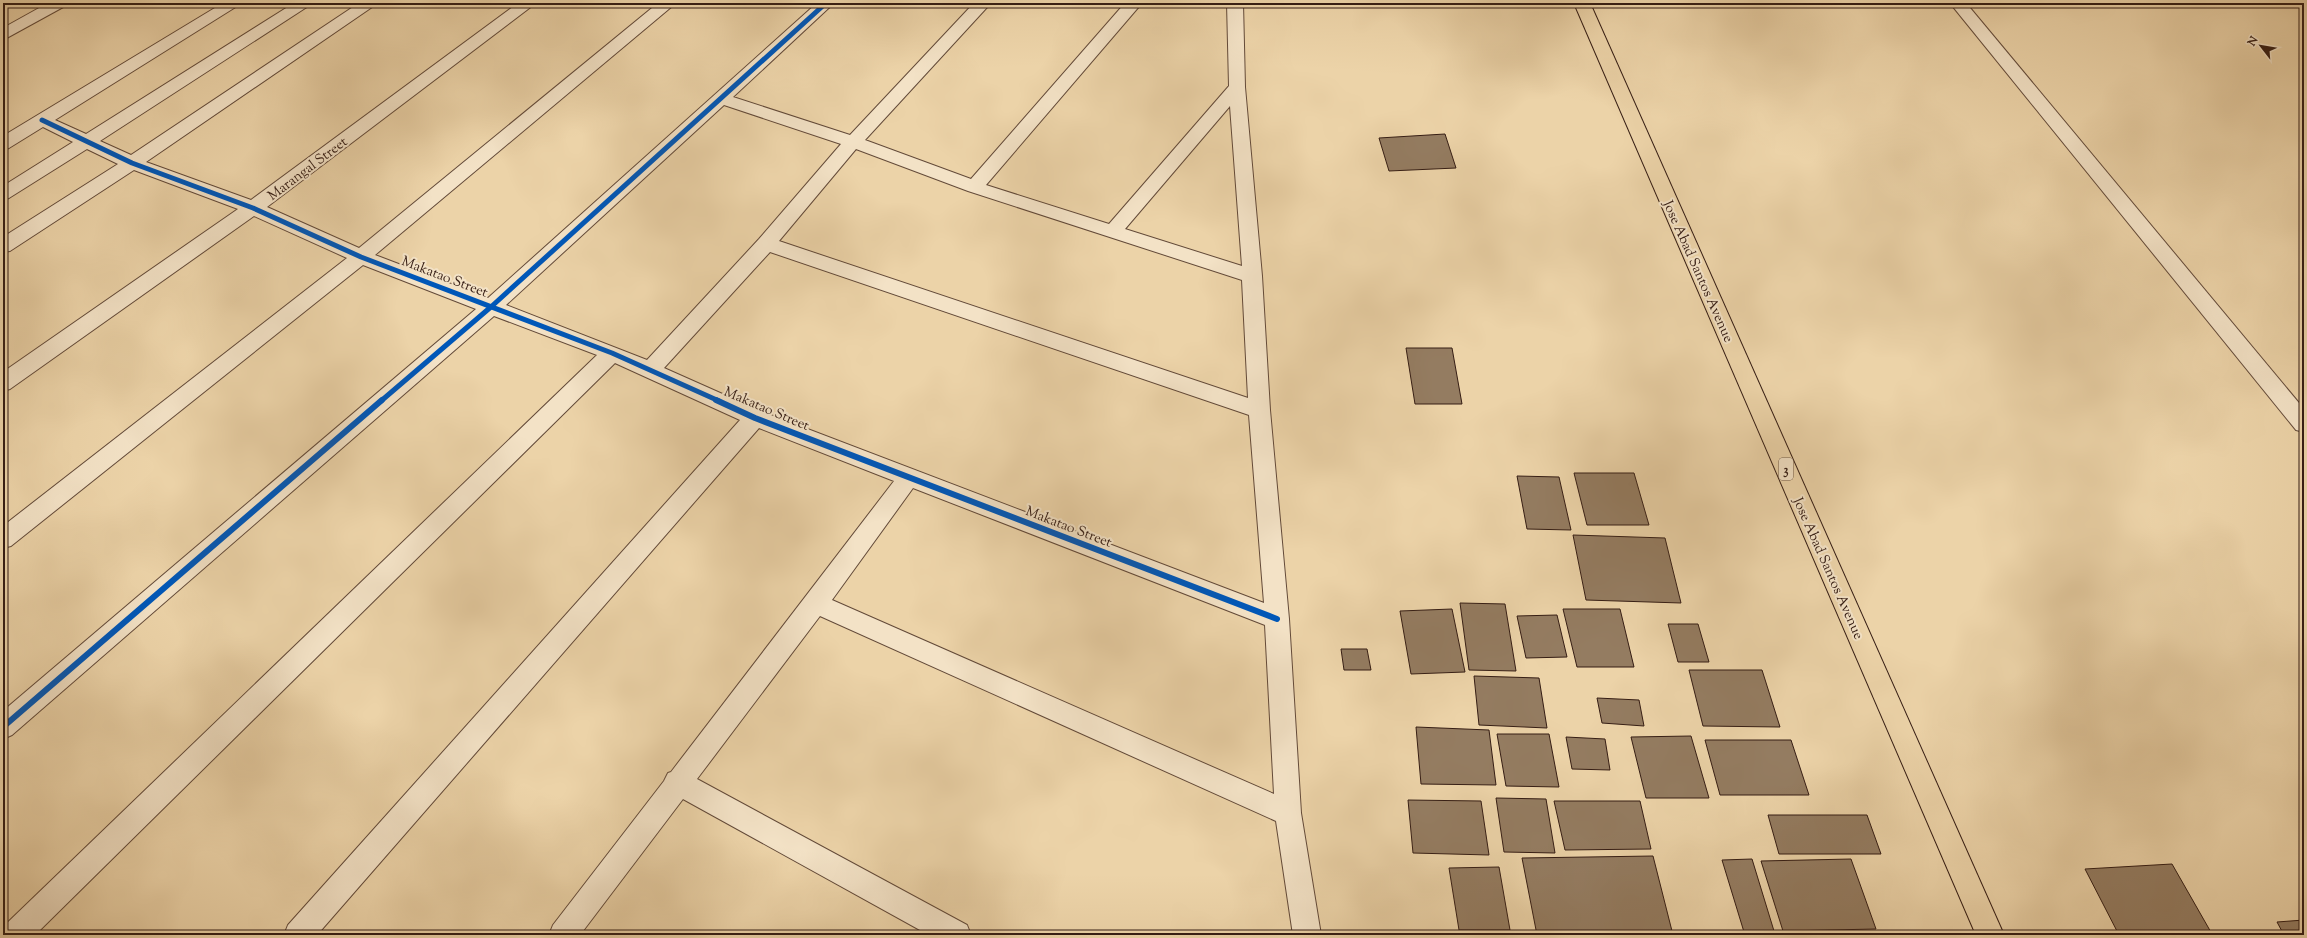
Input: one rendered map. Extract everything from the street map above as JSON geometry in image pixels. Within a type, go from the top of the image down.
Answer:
[{"type":"highway","name":"Jose Abad Santos Avenue","points":[[1582,3],[1990,935]]},
{"type":"street","points":[[3,35],[59,3]]},
{"type":"street","points":[[3,144],[234,3]]},
{"type":"street","points":[[3,194],[305,3]]},
{"type":"street","points":[[3,246],[132,163],[370,3]]},
{"type":"street","name":"Marangal Street","points":[[3,383],[253,208],[528,3]]},
{"type":"street","points":[[3,539],[361,257],[668,3]]},
{"type":"street","points":[[3,727],[492,306],[826,3]]},
{"type":"street","points":[[651,369],[766,244],[853,142],[983,3]]},
{"type":"street","points":[[974,187],[1134,3]]},
{"type":"street","points":[[1235,3],[1237,87],[1252,276],[1259,410],[1277,619],[1288,812],[1307,935]]},
{"type":"street","points":[[1958,3],[2304,424]]},
{"type":"street","points":[[1112,232],[1237,87]]},
{"type":"street","points":[[720,98],[853,142],[974,187],[1252,276]]},
{"type":"street","name":"Makatao Street","points":[[42,120],[88,140],[132,163],[253,208],[361,257],[492,306],[651,369],[755,418],[1277,619]]},
{"type":"street","points":[[766,244],[1259,410]]},
{"type":"street","points":[[15,935],[612,353]]},
{"type":"street","points":[[298,935],[755,418]]},
{"type":"street","points":[[563,935],[677,782],[816,604],[910,477]]},
{"type":"street","points":[[816,604],[1288,812]]},
{"type":"street","points":[[677,782],[957,935]]},
{"type":"building","points":[[1445,134],[1456,168],[1389,171],[1379,138]]},
{"type":"building","points":[[1406,348],[1452,348],[1462,404],[1415,404]]},
{"type":"building","points":[[1574,473],[1634,473],[1649,525],[1587,525]]},
{"type":"building","points":[[1517,476],[1559,477],[1571,530],[1527,529]]},
{"type":"building","points":[[1573,535],[1665,538],[1681,603],[1586,600]]},
{"type":"building","points":[[1460,603],[1505,604],[1516,671],[1469,670]]},
{"type":"building","points":[[1452,609],[1465,672],[1411,674],[1400,611]]},
{"type":"building","points":[[1563,609],[1620,609],[1634,667],[1577,667]]},
{"type":"building","points":[[1557,615],[1567,657],[1526,658],[1517,616]]},
{"type":"building","points":[[1668,624],[1698,624],[1709,662],[1678,662]]},
{"type":"building","points":[[1341,649],[1367,649],[1371,670],[1344,670]]},
{"type":"building","points":[[1689,670],[1762,670],[1780,727],[1703,726]]},
{"type":"building","points":[[1474,676],[1539,678],[1547,728],[1479,725]]},
{"type":"building","points":[[1597,698],[1639,700],[1644,726],[1602,723]]},
{"type":"building","points":[[1416,727],[1489,730],[1496,785],[1421,784]]},
{"type":"building","points":[[1497,734],[1549,734],[1559,787],[1506,786]]},
{"type":"building","points":[[1691,736],[1709,798],[1646,798],[1631,737]]},
{"type":"building","points":[[1566,737],[1605,739],[1610,770],[1572,769]]},
{"type":"building","points":[[1705,740],[1791,740],[1809,795],[1720,795]]},
{"type":"building","points":[[1496,798],[1546,799],[1555,853],[1504,852]]},
{"type":"building","points":[[1408,800],[1481,801],[1489,855],[1413,853]]},
{"type":"building","points":[[1554,801],[1640,801],[1651,849],[1565,850]]},
{"type":"building","points":[[1768,815],[1867,815],[1881,854],[1779,854]]},
{"type":"building","points":[[1653,856],[1673,935],[1537,935],[1522,858]]},
{"type":"building","points":[[1752,859],[1774,931],[1744,932],[1722,860]]},
{"type":"building","points":[[1851,859],[1876,929],[1783,931],[1761,861]]},
{"type":"building","points":[[2172,864],[2212,934],[2119,935],[2085,869]]},
{"type":"building","points":[[1499,867],[1510,930],[1459,930],[1449,868]]},
{"type":"building","points":[[2304,920],[2304,935],[2284,935],[2277,922]]},
{"type":"cycle path","points":[[3,727],[492,306],[826,3]]},
{"type":"cycle path","points":[[42,120],[132,163],[253,208],[361,257],[612,353],[755,418],[1277,619]]}]
